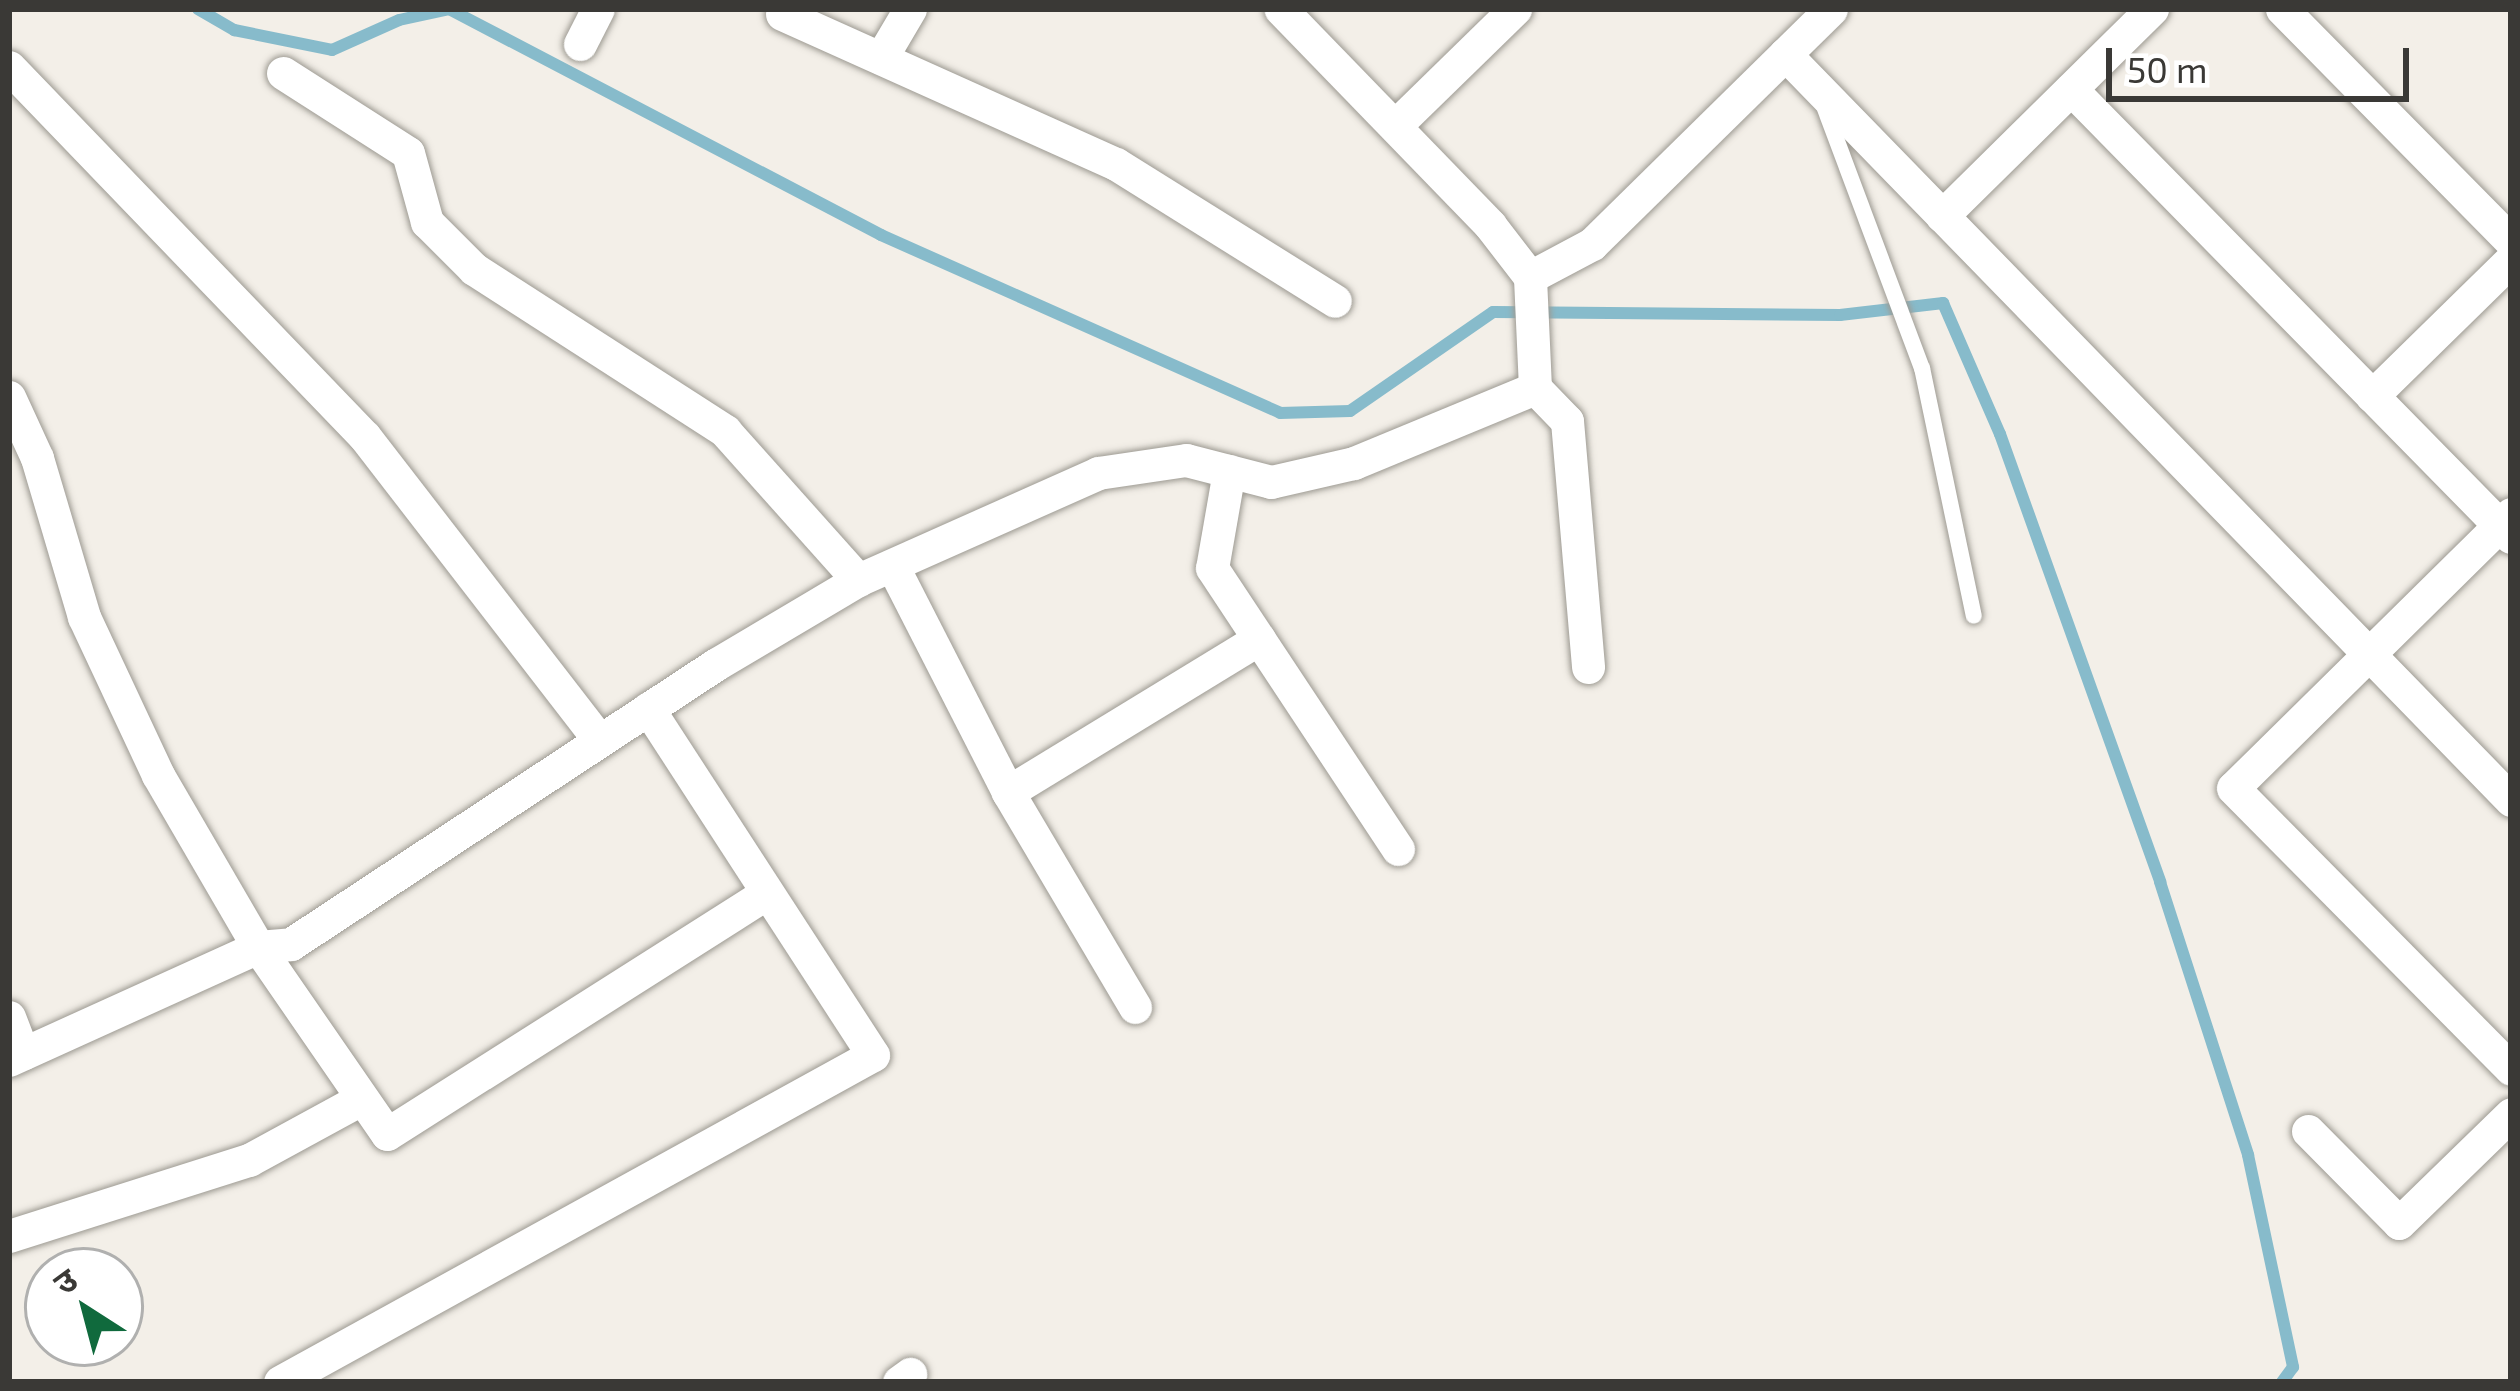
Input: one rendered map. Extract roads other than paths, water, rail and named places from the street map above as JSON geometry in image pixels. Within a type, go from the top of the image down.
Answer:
[{"type":"street","points":[[580,44],[598,9]]},
{"type":"street","points":[[880,58],[910,9]]},
{"type":"street","points":[[1281,9],[1395,126],[1530,277],[1535,388],[1567,422],[1588,667]]},
{"type":"street","points":[[1395,126],[1515,9]]},
{"type":"street","points":[[1530,277],[1592,244],[1831,9]]},
{"type":"street","points":[[1942,216],[2152,9]]},
{"type":"street","points":[[2282,9],[2511,241]]},
{"type":"street","points":[[782,14],[1116,164],[1335,302]]},
{"type":"street","points":[[1785,54],[2511,800]]},
{"type":"street","points":[[9,67],[365,437],[599,740]]},
{"type":"street","points":[[283,73],[408,153],[428,222],[474,269],[725,431],[858,580]]},
{"type":"street","points":[[2072,89],[2372,396],[2507,526],[2233,788],[2511,1070]]},
{"type":"street","points":[[2372,396],[2511,260]]},
{"type":"street","points":[[9,1017],[16,1056],[258,947],[291,944],[599,740],[858,580],[1098,473],[1186,460],[1270,482],[1354,463],[1535,388]]},
{"type":"street","points":[[9,398],[37,458],[84,617],[158,775],[258,947],[387,1134],[767,893]]},
{"type":"street","points":[[1229,471],[1212,568],[1399,849]]},
{"type":"street","points":[[893,567],[1008,792],[1135,1007]]},
{"type":"street","points":[[1008,792],[1259,639]]},
{"type":"street","points":[[280,1382],[873,1055],[648,709]]},
{"type":"street","points":[[9,1237],[249,1160],[361,1099]]},
{"type":"street","points":[[2308,1131],[2398,1223],[2511,1114]]},
{"type":"lane","points":[[1816,86],[1922,368],[1974,616]]},
{"type":"waterway","points":[[198,9],[234,30],[332,50],[399,20],[449,9],[881,235],[1280,413],[1350,411],[1493,312],[1840,315],[1943,303],[2000,434],[2160,882],[2248,1155],[2293,1367],[2282,1382]]}]
